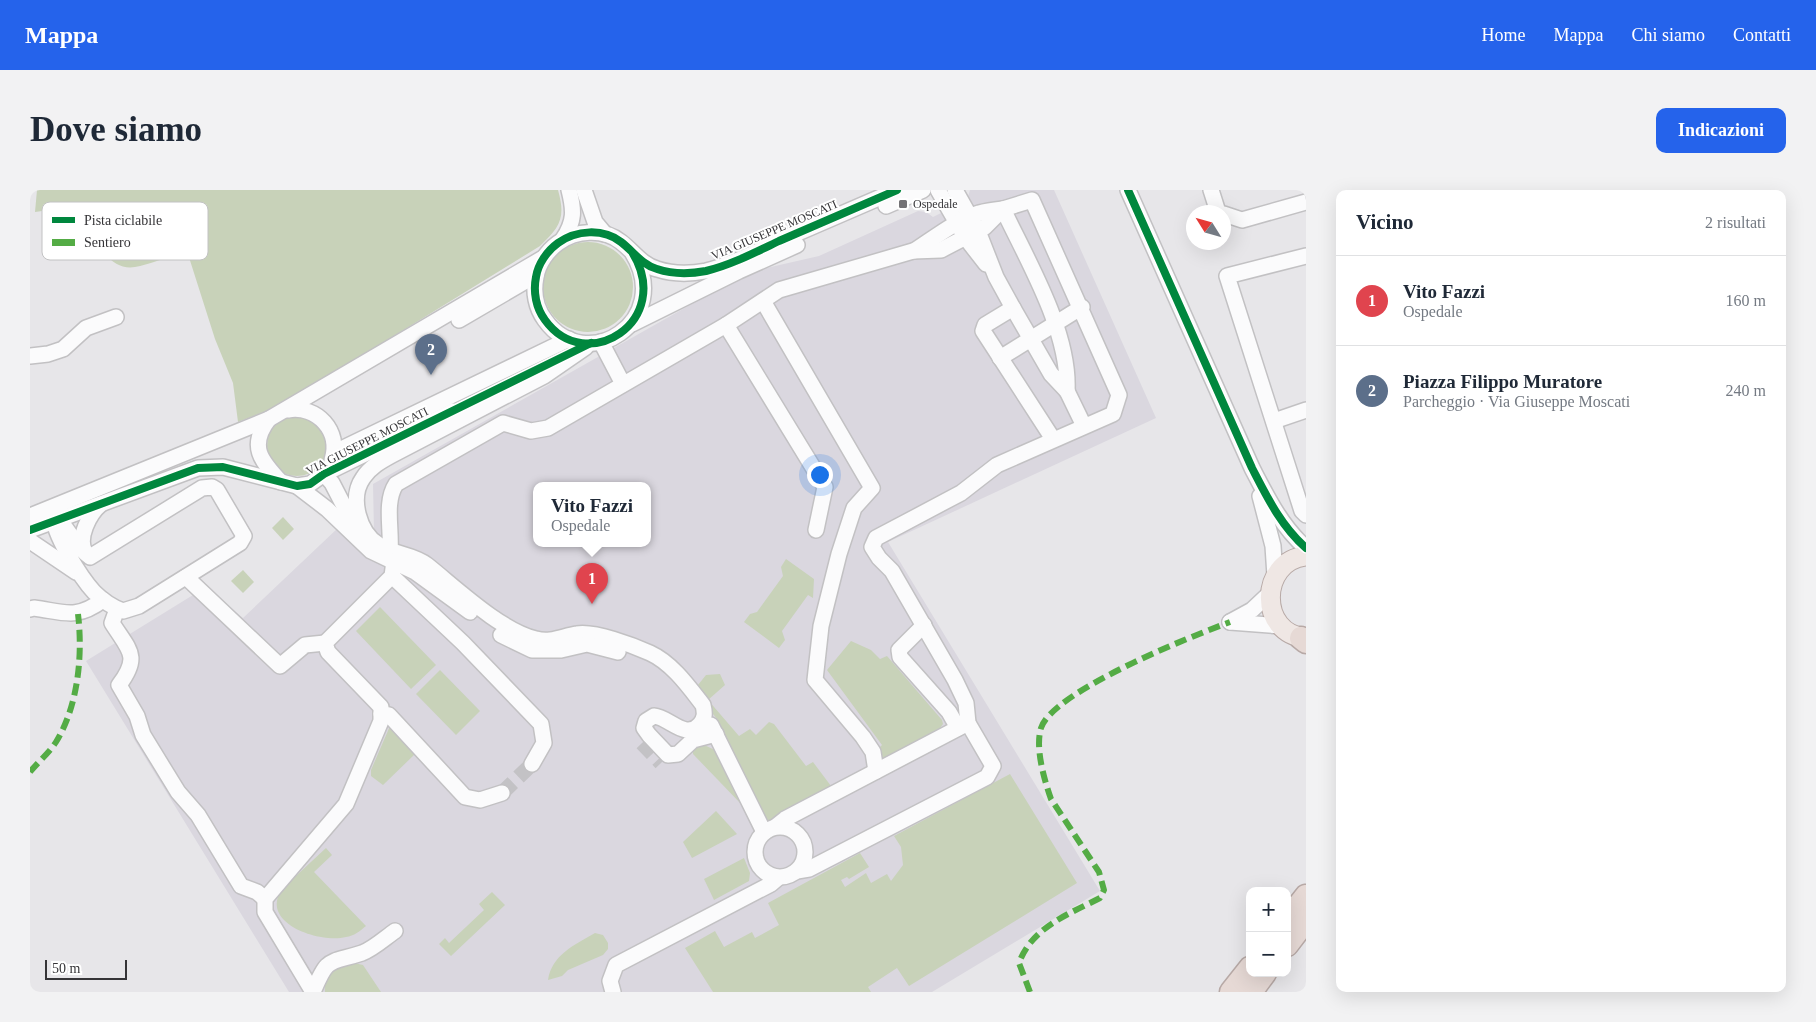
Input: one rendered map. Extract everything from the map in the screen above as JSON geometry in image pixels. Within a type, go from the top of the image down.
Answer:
[{"type":"highway","points":[[1291,915],[1306,896]]},
{"type":"highway","points":[[1291,940],[1306,920]]},
{"type":"highway","points":[[1231,992],[1246,973]]},
{"type":"highway","points":[[1251,992],[1262,977]]},
{"type":"main road","points":[[1304,640],[1281,626],[1270,606],[1269,594],[1275,576],[1292,560],[1306,556]]},
{"type":"street","points":[[30,530],[56,515],[286,410],[543,258],[563,239],[571,227],[574,212],[569,190]]},
{"type":"street","points":[[584,190],[595,222],[605,234]]},
{"type":"street","name":"VIA GIUSEPPE MOSCATI","points":[[605,234],[620,241],[644,263],[656,269],[688,273],[706,271],[736,261],[897,190]]},
{"type":"street","name":"VIA GIUSEPPE MOSCATI","points":[[289,485],[310,484],[324,474],[592,344],[612,338],[631,324],[739,271],[923,190]]},
{"type":"street","points":[[938,190],[967,228],[1051,374],[1067,391],[1084,426]]},
{"type":"street","points":[[955,190],[967,228]]},
{"type":"street","points":[[1128,190],[1252,468],[1275,512],[1290,534],[1306,548]]},
{"type":"street","points":[[1211,190],[1216,205]]},
{"type":"street","points":[[186,577],[280,666],[305,645],[324,643],[392,576],[390,494],[396,484],[503,423],[531,431],[548,428],[726,325],[779,290],[913,252],[967,228],[1003,209],[1032,200],[1082,308],[1119,395],[1113,414],[1053,439],[997,466],[961,492],[876,538],[872,547],[892,572],[924,625],[966,702],[963,726]]},
{"type":"street","points":[[1231,216],[1242,220],[1306,202]]},
{"type":"street","points":[[1003,209],[1056,323],[1068,370],[1067,391]]},
{"type":"street","points":[[563,239],[591,232],[605,234]]},
{"type":"street","name":"VIA GIUSEPPE MOSCATI","points":[[631,324],[640,311],[644,296],[645,280],[640,265],[632,252]]},
{"type":"street","points":[[1306,256],[1227,276],[1302,511],[1306,515]]},
{"type":"street","points":[[543,258],[536,275],[534,291],[538,306],[545,320],[556,332],[570,340],[592,344],[623,384]]},
{"type":"street","points":[[286,410],[306,410],[536,275]]},
{"type":"street","points":[[763,300],[872,488],[854,508],[839,554],[821,626],[816,680],[873,752],[876,771]]},
{"type":"street","points":[[1014,308],[985,325],[983,331],[1053,439]]},
{"type":"street","points":[[1000,358],[1082,308]]},
{"type":"street","points":[[30,356],[48,354],[64,349],[86,328],[116,318]]},
{"type":"street","points":[[726,325],[826,487],[816,530]]},
{"type":"street","points":[[335,452],[570,340]]},
{"type":"street","points":[[368,535],[359,515],[357,496],[360,483],[370,469],[399,451],[544,376],[592,344]]},
{"type":"street","name":"VIA GIUSEPPE MOSCATI","points":[[306,410],[322,419],[330,429],[335,452],[324,474]]},
{"type":"street","points":[[1274,421],[1306,410]]},
{"type":"street","points":[[269,419],[262,428],[258,453],[264,464],[289,485],[327,509],[370,550],[392,556],[417,557],[512,630],[537,640],[554,640],[576,634],[590,633],[649,652],[660,658],[704,706],[705,715],[769,830]]},
{"type":"street","points":[[34,514],[56,515],[102,503],[198,468],[223,467],[289,485]]},
{"type":"street","points":[[1252,468],[1273,546],[1275,576]]},
{"type":"street","points":[[324,474],[332,483],[346,510],[368,535],[392,556]]},
{"type":"street","points":[[30,541],[65,562],[103,600],[117,609],[132,610],[240,543],[244,536],[217,490],[212,486],[202,488],[88,555]]},
{"type":"street","points":[[85,580],[88,555],[82,542],[85,528],[94,512],[102,503]]},
{"type":"street","points":[[56,515],[88,555]]},
{"type":"street","points":[[56,515],[59,537],[85,580]]},
{"type":"street","points":[[392,576],[463,643],[541,724],[544,743],[532,764]]},
{"type":"street","points":[[1269,594],[1252,610],[1230,622],[1281,626]]},
{"type":"street","points":[[30,609],[78,614],[92,608],[103,600]]},
{"type":"street","points":[[117,609],[112,623],[131,652],[130,670],[119,685],[137,716],[143,735],[178,792],[198,816],[241,886],[256,892],[265,899]]},
{"type":"street","points":[[613,992],[610,981],[616,965],[772,884],[778,878],[808,869],[986,777],[993,766],[963,726],[900,657],[899,650],[924,625]]},
{"type":"street","points":[[313,992],[265,912],[265,899],[346,804],[381,721],[381,707],[328,652],[324,643]]},
{"type":"street","points":[[381,714],[389,715],[465,797],[480,800],[502,792]]},
{"type":"street","points":[[642,743],[638,734],[646,721],[654,716],[663,717],[684,730],[692,730],[699,725],[705,715]]},
{"type":"street","points":[[646,721],[644,728],[668,755],[678,754]]},
{"type":"street","points":[[778,878],[763,871],[757,864],[755,847],[769,830],[785,819],[963,726]]},
{"type":"street","points":[[661,762],[668,763],[693,740],[716,734]]},
{"type":"street","points":[[769,830],[791,829],[802,841],[805,857],[797,871]]},
{"type":"street","points":[[313,992],[322,971],[331,960],[364,952],[395,931]]},
{"type":"shaded area","points":[[970,190],[1054,190],[1156,418],[888,542],[1100,891],[932,992],[289,992],[86,661],[206,587],[243,618],[339,527],[374,531],[373,484],[729,283],[762,269],[819,256],[918,211],[926,212],[933,217],[967,200]]},
{"type":"green space","points":[[37,190],[558,190],[561,208],[560,221],[557,227],[540,246],[319,382],[269,410],[238,422],[233,383],[215,339],[190,260],[208,260],[208,202],[42,202],[42,211],[35,212]]},
{"type":"green space","points":[[588,242],[605,246],[620,255],[629,270],[633,287],[629,304],[620,319],[605,328],[588,332],[571,328],[556,319],[547,304],[543,287],[547,270],[556,255],[571,246]]},
{"type":"green space","points":[[112,260],[160,260],[135,267],[124,267]]},
{"type":"green space","points":[[297,416],[313,421],[318,425],[322,430],[327,446],[322,462],[318,467],[313,471],[297,476],[281,471],[276,467],[272,462],[267,446],[272,430],[276,425],[281,421]]},
{"type":"green space","points":[[283,517],[294,529],[283,540],[272,528]]},
{"type":"green space","points":[[786,559],[814,579],[813,598],[808,595],[782,631],[785,640],[779,648],[744,622],[750,614],[757,612],[783,576],[781,567]]},
{"type":"green space","points":[[243,570],[254,582],[243,593],[231,581]]},
{"type":"green space","points":[[380,607],[436,665],[411,689],[356,631]]},
{"type":"green space","points":[[851,641],[871,650],[880,659],[887,656],[942,720],[943,724],[940,728],[883,759],[877,750],[882,745],[827,670]]},
{"type":"green space","points":[[440,670],[480,711],[456,735],[416,694]]},
{"type":"green space","points":[[720,674],[725,685],[708,700],[739,736],[750,729],[756,735],[769,722],[774,724],[806,766],[813,762],[831,786],[768,822],[717,719],[694,690],[706,675]]},
{"type":"green space","points":[[390,726],[416,753],[383,785],[371,776],[371,770]]},
{"type":"green space","points":[[702,744],[717,751],[743,806],[693,754],[693,748]]},
{"type":"green space","points":[[1010,774],[1077,883],[909,986],[897,968],[868,987],[871,992],[713,992],[685,948],[715,931],[724,947],[752,932],[755,938],[779,925],[768,903],[860,853],[869,867],[849,879],[847,877],[841,880],[845,887],[866,873],[871,883],[887,874],[891,881],[903,865],[901,847],[894,836]]},
{"type":"green space","points":[[716,811],[737,834],[692,858],[683,842]]},
{"type":"green space","points":[[326,848],[332,855],[314,872],[366,926],[349,936],[334,938],[307,934],[284,920],[278,911],[277,900],[283,888]]},
{"type":"green space","points":[[744,858],[750,873],[749,881],[714,900],[704,879]]},
{"type":"green space","points":[[492,892],[505,905],[451,956],[439,944],[445,938],[449,943],[484,910],[479,904]]},
{"type":"green space","points":[[595,933],[603,935],[608,943],[608,949],[603,955],[568,970],[562,976],[548,980],[550,971],[559,957]]},
{"type":"green space","points":[[354,963],[363,965],[381,992],[325,992],[326,979],[332,971]]},
{"type":"tunnel","points":[[642,743],[661,763]]},
{"type":"tunnel","points":[[502,793],[532,764]]},
{"type":"marked path","points":[[30,772],[56,742],[74,697],[80,647],[78,614]]},
{"type":"marked path","points":[[1030,992],[1019,963],[1025,951],[1042,931],[1064,916],[1100,898],[1104,890],[1099,872],[1051,799],[1043,773],[1040,754],[1039,736],[1041,728],[1051,713],[1070,698],[1096,682],[1126,666],[1186,639],[1230,622]]},
{"type":"cycle path","points":[[632,252],[642,277],[642,300],[634,319],[620,333],[602,342],[582,343],[562,336],[545,320],[536,300],[535,283],[537,272],[550,250],[573,235],[590,232],[606,234],[621,242],[642,261],[652,267],[675,273],[700,272],[734,262],[897,190]]},
{"type":"cycle path","points":[[1128,190],[1252,468],[1282,521],[1306,548]]},
{"type":"cycle path","points":[[30,530],[198,468],[223,467],[297,486],[310,484],[324,474],[591,343]]},
{"type":"place","name":"Ospedale","points":[[903,204]]},
{"type":"place","name":"Piazza Filippo Muratore","points":[[431,375]]},
{"type":"place","name":"Vito Fazzi","points":[[592,604]]}]
